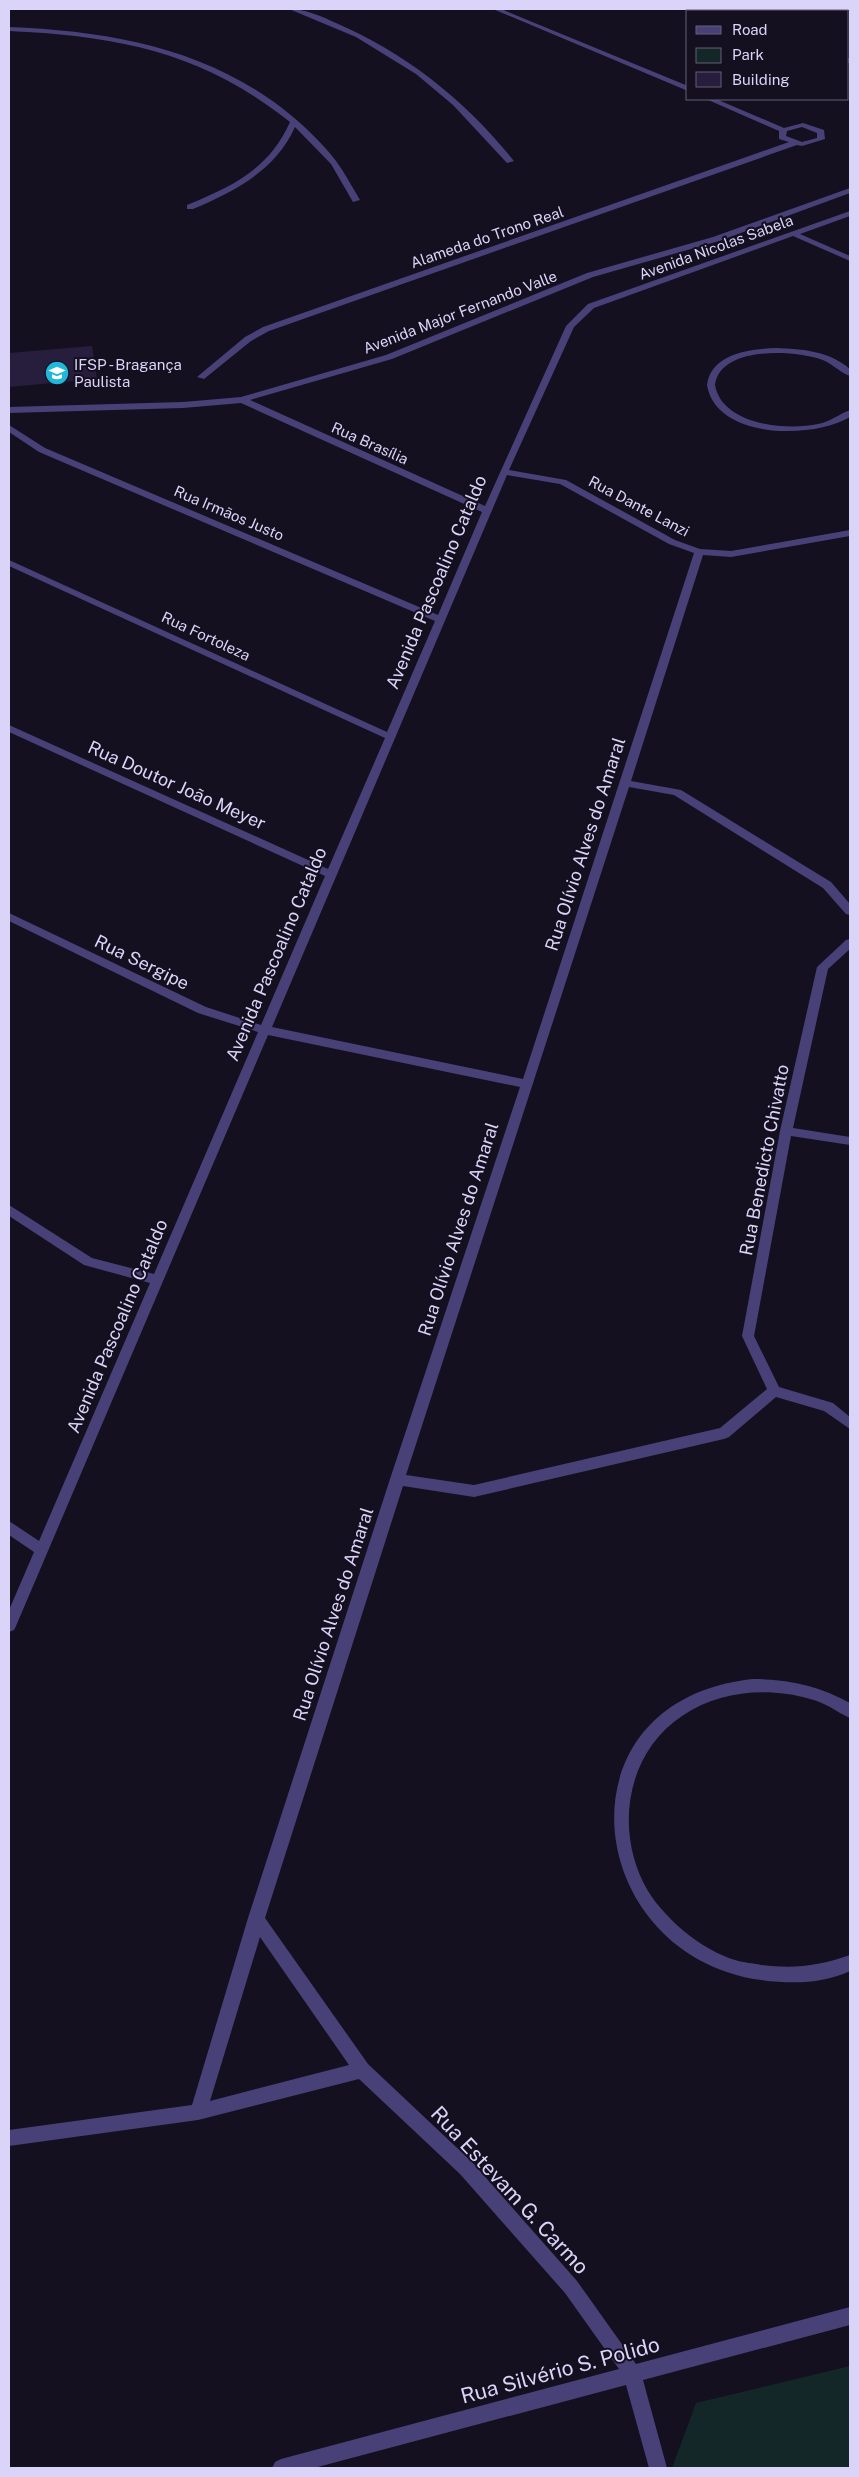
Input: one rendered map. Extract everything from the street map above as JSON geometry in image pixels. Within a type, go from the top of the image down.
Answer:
[{"type":"street","points":[[292,9],[367,40],[420,72],[468,115],[510,161]]},
{"type":"street","points":[[496,9],[686,89]]},
{"type":"street","points":[[9,29],[87,35],[148,46],[201,65],[248,88],[294,121],[330,158],[356,200]]},
{"type":"street","points":[[712,100],[783,130],[782,137],[794,143]]},
{"type":"street","points":[[190,207],[234,187],[263,168],[278,153],[288,137],[294,121]]},
{"type":"street","name":"Alameda do Trono Real","points":[[200,377],[248,338],[266,329],[794,143],[810,144],[816,142],[823,136],[817,129],[803,125],[783,130]]},
{"type":"street","name":"Avenida Major Fernando Valle","points":[[9,410],[183,405],[242,400],[389,357],[590,275],[716,239],[850,190]]},
{"type":"street","name":"Avenida Nicolas Sabela","points":[[592,306],[850,214]]},
{"type":"street","points":[[794,234],[850,259]]},
{"type":"street","name":"Avenida Pascoalino Cataldo","points":[[9,1626],[504,472],[570,326],[592,306]]},
{"type":"street","points":[[850,373],[841,365],[821,356],[797,350],[773,349],[750,352],[730,360],[717,370],[711,382],[713,395],[723,408],[740,418],[761,426],[786,429],[810,428],[832,423],[850,413]]},
{"type":"street","name":"Rua Brasília","points":[[242,400],[487,511]]},
{"type":"street","name":"Rua Irmãos Justo","points":[[9,428],[42,450],[440,620]]},
{"type":"street","name":"Rua Dante Lanzi","points":[[504,472],[563,482],[672,542],[698,552],[732,554],[850,533]]},
{"type":"street","name":"Rua Olívio Alves do Amaral","points":[[198,2112],[256,1918],[397,1479],[626,782],[698,552]]},
{"type":"street","name":"Rua Fortoleza","points":[[9,563],[390,737]]},
{"type":"street","name":"Rua Doutor João Meyer","points":[[9,728],[331,874]]},
{"type":"street","points":[[626,782],[677,792],[827,885],[850,911]]},
{"type":"street","name":"Rua Sergipe","points":[[9,917],[202,1010],[264,1030],[527,1084]]},
{"type":"street","name":"Rua Benedicto Chivatto","points":[[774,1391],[748,1336],[786,1131],[823,967],[850,943]]},
{"type":"street","points":[[786,1131],[850,1141]]},
{"type":"street","points":[[9,1210],[88,1262],[157,1280]]},
{"type":"street","points":[[397,1479],[474,1491],[724,1433],[774,1391],[828,1407],[850,1424]]},
{"type":"street","points":[[9,1527],[41,1550]]},
{"type":"street","points":[[850,1711],[836,1702],[789,1687],[742,1686],[697,1698],[659,1723],[632,1759],[619,1804],[624,1853],[646,1901],[684,1940],[733,1967],[788,1977],[842,1968],[850,1963]]},
{"type":"street","points":[[9,2138],[198,2112],[362,2070],[256,1918]]},
{"type":"street","name":"Rua Estevam G. Carmo","points":[[362,2070],[472,2176],[571,2287],[632,2374],[658,2468]]},
{"type":"street","name":"Rua Silvério S. Polido","points":[[281,2468],[850,2316]]},
{"type":"green space","points":[[850,2366],[850,2468],[672,2468],[696,2403]]},
{"type":"building","name":"IFSP - Bragança Paulista","points":[[92,346],[97,379],[9,387],[9,353]]},
{"type":"place","name":"IFSP - Bragança Paulista","points":[[57,373]]}]
